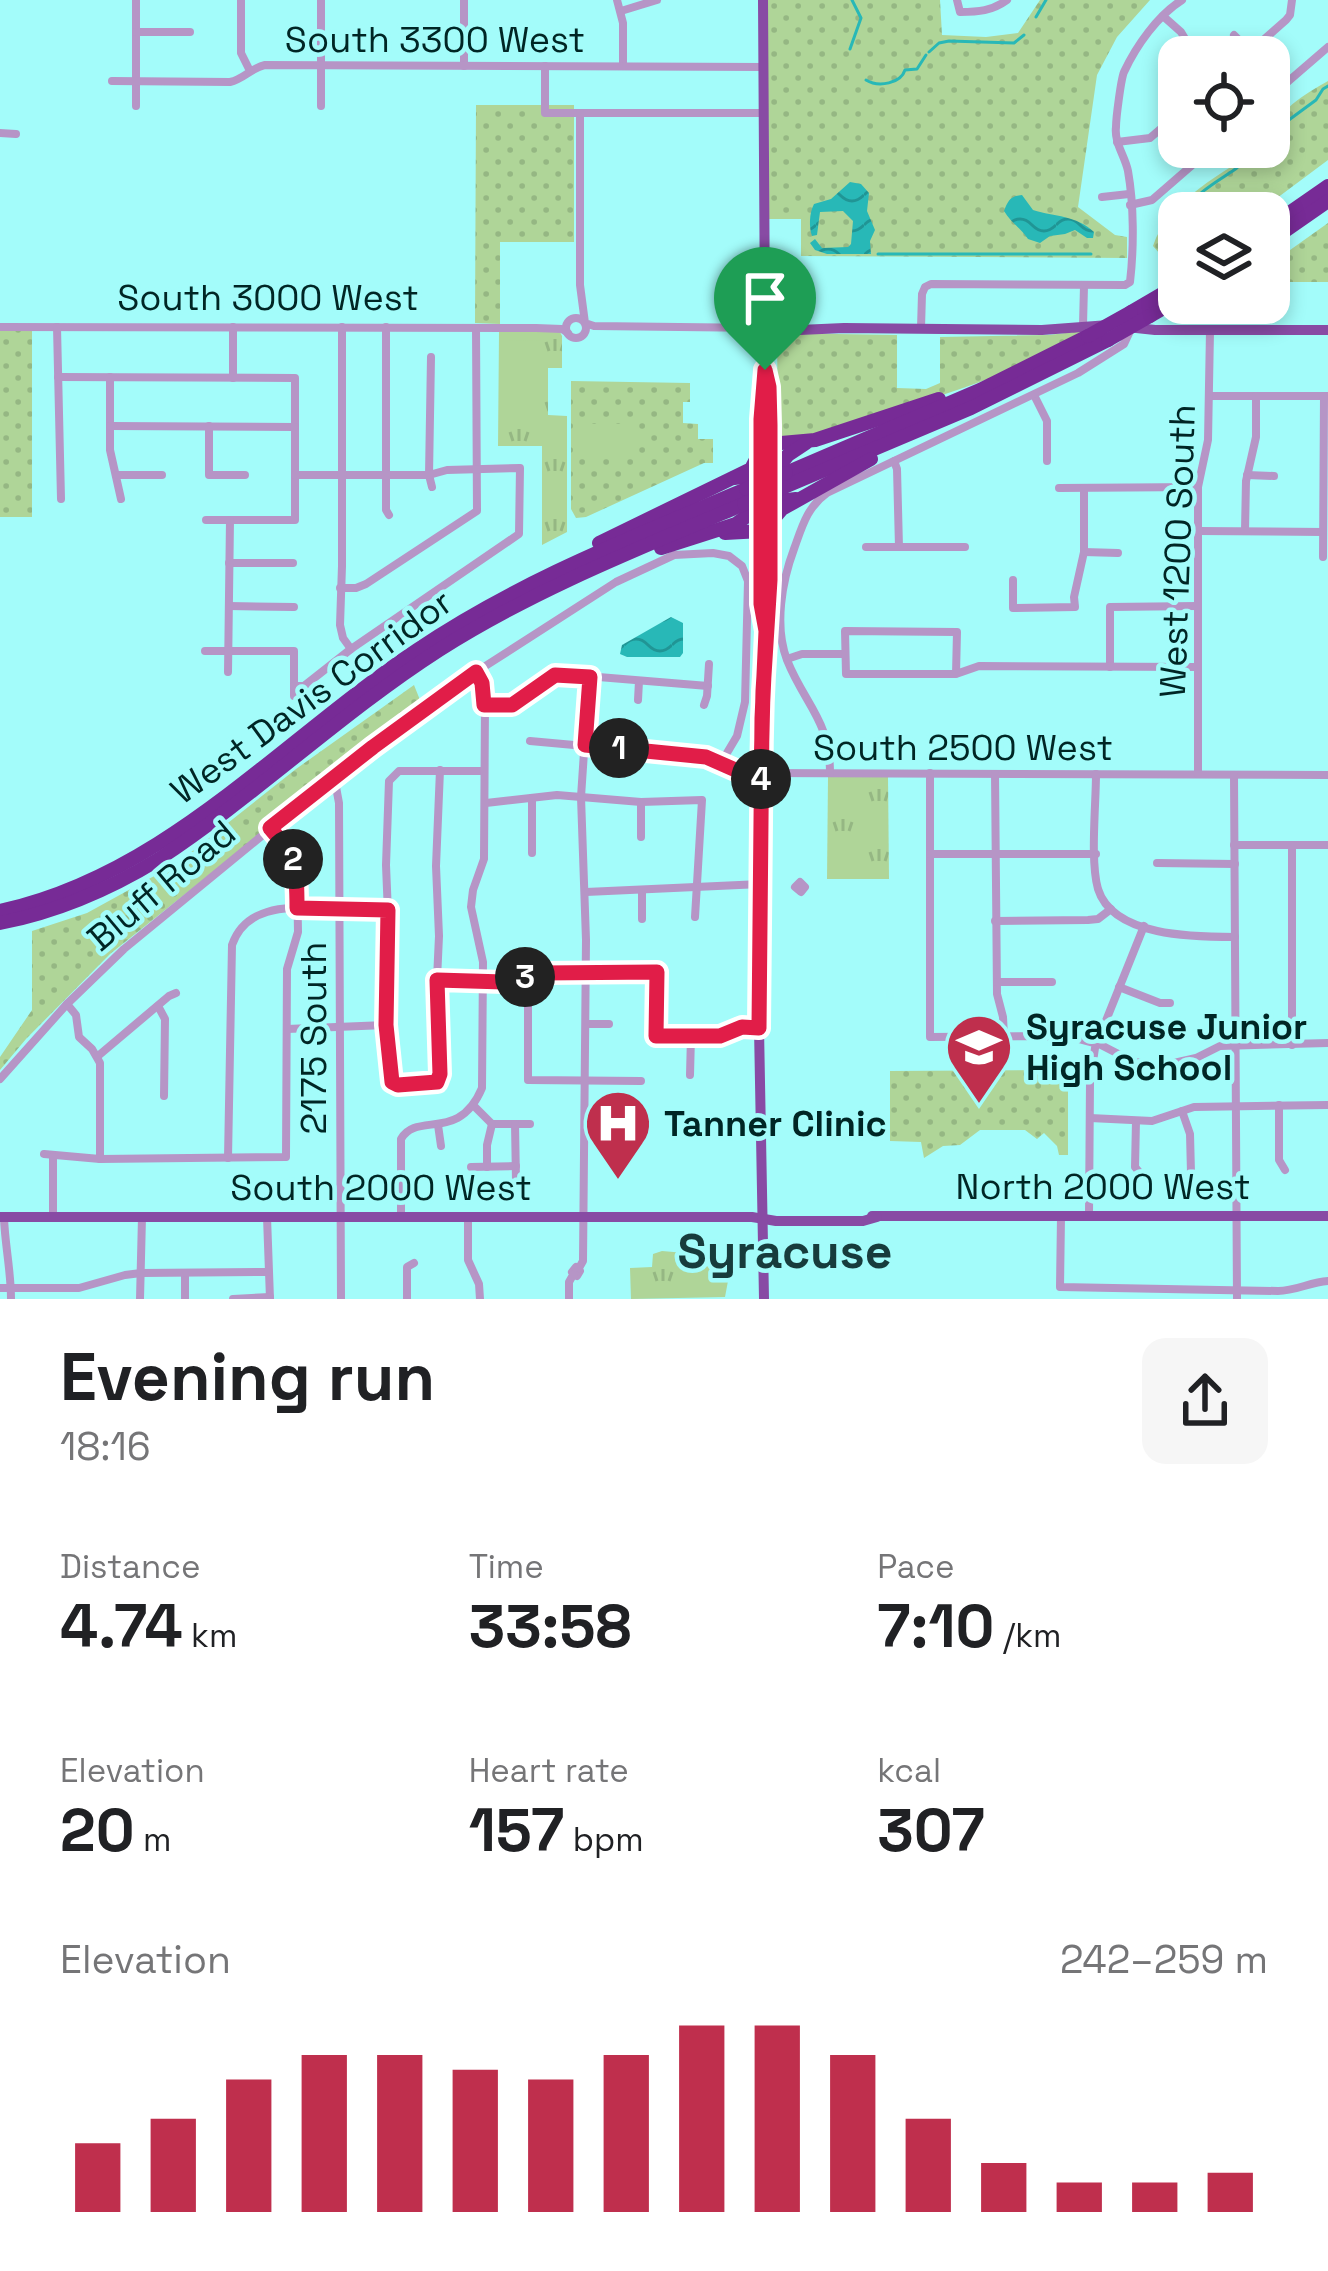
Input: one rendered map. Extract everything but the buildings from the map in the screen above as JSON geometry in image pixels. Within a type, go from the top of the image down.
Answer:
[{"type":"highway","points":[[1290,212],[1328,186]]},
{"type":"highway","points":[[1290,227],[1328,201]]},
{"type":"highway","name":"West Davis Corridor","points":[[1019,378],[1086,330],[1131,320],[1158,300]]},
{"type":"highway","name":"West Davis Corridor","points":[[0,910],[72,890],[148,851],[414,652],[505,603],[1108,340],[1158,311]]},
{"type":"highway","points":[[505,603],[639,522],[752,468],[766,446],[815,440],[1019,378]]},
{"type":"highway","points":[[697,537],[766,531],[780,511],[801,497],[1019,378]]},
{"type":"highway","points":[[505,603],[736,524],[792,452],[815,440]]},
{"type":"highway","points":[[734,478],[747,476],[784,502],[801,497]]},
{"type":"highway","name":"West Davis Corridor","points":[[0,923],[93,895],[159,859],[382,689],[505,603]]},
{"type":"main road","points":[[763,0],[766,531],[761,604],[766,631],[759,1028],[764,1299]]},
{"type":"main road","points":[[1131,320],[1210,331],[1328,330]]},
{"type":"main road","name":"South 3000 West","points":[[765,328],[1086,330]]},
{"type":"main road","name":"North 2000 West","points":[[762,1218],[776,1222],[1089,1214],[1328,1216]]},
{"type":"main road","name":"South 2000 West","points":[[2,1217],[762,1218]]},
{"type":"street","points":[[136,0],[136,106]]},
{"type":"street","points":[[241,0],[241,52],[250,71]]},
{"type":"street","points":[[321,0],[321,106]]},
{"type":"street","points":[[464,0],[464,66]]},
{"type":"street","points":[[623,66],[618,5],[657,0]]},
{"type":"street","points":[[957,0],[960,12],[988,10],[1007,0]]},
{"type":"street","points":[[921,330],[922,293],[931,284],[1130,282],[1129,174],[1115,126],[1124,71],[1155,23],[1182,0]]},
{"type":"street","points":[[1266,36],[1290,14],[1292,0]]},
{"type":"street","points":[[1163,16],[1183,36]]},
{"type":"street","points":[[136,32],[190,32]]},
{"type":"street","points":[[1290,80],[1328,47]]},
{"type":"street","name":"South 3300 West","points":[[112,81],[230,82],[265,65],[763,67]]},
{"type":"street","points":[[545,66],[545,112],[763,113]]},
{"type":"street","points":[[576,321],[580,113]]},
{"type":"street","points":[[1117,142],[1150,138],[1158,131]]},
{"type":"street","points":[[0,134],[16,134]]},
{"type":"street","points":[[1102,196],[1152,200],[1189,168]]},
{"type":"street","points":[[580,285],[585,315],[613,326]]},
{"type":"street","points":[[1084,286],[1086,330]]},
{"type":"street","points":[[576,321],[586,328],[576,338],[566,327],[583,308]]},
{"type":"street","points":[[830,773],[826,733],[787,659],[782,629],[784,578],[814,503],[1078,373],[1128,340],[1131,320]]},
{"type":"street","name":"South 3000 West","points":[[536,328],[576,321],[594,326],[765,328]]},
{"type":"street","name":"South 3000 West","points":[[582,335],[613,326]]},
{"type":"street","name":"South 3000 West","points":[[0,327],[536,328],[568,333]]},
{"type":"street","points":[[58,327],[61,499]]},
{"type":"street","points":[[232,378],[233,327]]},
{"type":"street","points":[[342,327],[340,625],[351,649]]},
{"type":"street","points":[[386,328],[388,515]]},
{"type":"street","points":[[340,588],[366,584],[477,511],[476,328]]},
{"type":"street","name":"West 1200 South","points":[[1198,774],[1198,487],[1208,440],[1210,331]]},
{"type":"street","points":[[430,357],[432,487]]},
{"type":"street","points":[[58,377],[295,378],[295,520],[206,520]]},
{"type":"street","points":[[110,377],[110,450],[121,499]]},
{"type":"street","points":[[1034,395],[1047,422],[1047,461]]},
{"type":"street","points":[[1245,530],[1256,396]]},
{"type":"street","points":[[1210,397],[1326,396],[1323,557]]},
{"type":"street","points":[[110,426],[295,427]]},
{"type":"street","points":[[209,426],[209,475],[245,475]]},
{"type":"street","points":[[894,461],[899,547]]},
{"type":"street","points":[[205,651],[294,651],[294,691],[519,534],[520,468],[447,470],[429,475],[295,476]]},
{"type":"street","points":[[118,475],[162,475]]},
{"type":"street","points":[[1247,476],[1274,476]]},
{"type":"street","points":[[1059,488],[1198,487]]},
{"type":"street","points":[[1013,580],[1012,608],[1075,607],[1084,552],[1084,488]]},
{"type":"street","points":[[228,672],[230,520]]},
{"type":"street","points":[[1198,531],[1323,532]]},
{"type":"street","points":[[866,547],[965,547]]},
{"type":"street","points":[[1084,552],[1118,553]]},
{"type":"street","name":"Bluff Road","points":[[0,1079],[124,949],[331,779],[476,672],[616,582],[674,555],[725,555],[740,563],[748,581],[745,702],[737,736],[722,763]]},
{"type":"street","points":[[229,563],[293,563]]},
{"type":"street","points":[[1110,667],[1110,607],[1197,606]]},
{"type":"street","points":[[229,607],[294,608]]},
{"type":"street","points":[[956,674],[957,632],[845,631],[846,674],[956,674],[979,666],[1198,667]]},
{"type":"street","points":[[787,659],[802,654],[845,654]]},
{"type":"street","points":[[704,705],[709,664]]},
{"type":"street","points":[[401,1217],[401,1139],[405,1131],[458,1118],[481,1093],[483,1079],[481,946],[471,907],[484,859],[484,705],[476,672]]},
{"type":"street","points":[[484,705],[512,705],[555,675],[708,686]]},
{"type":"street","points":[[569,1299],[570,1278],[583,1261],[586,892],[581,797],[590,677]]},
{"type":"street","points":[[638,700],[639,681]]},
{"type":"street","name":"South 2500 West","points":[[530,741],[706,757],[740,772],[761,773],[1328,775]]},
{"type":"street","points":[[440,770],[436,866],[440,1074],[437,1082],[398,1085],[392,1082],[386,1025],[389,781],[399,771],[440,770],[484,771]]},
{"type":"street","points":[[930,773],[930,1037],[1067,1036],[1156,1067],[1196,1058],[1220,1046],[1328,1043]]},
{"type":"street","points":[[995,774],[997,982],[1004,1036]]},
{"type":"street","points":[[1096,774],[1098,886],[1111,909],[1180,937],[1235,937]]},
{"type":"street","points":[[1234,775],[1237,1295]]},
{"type":"street","name":"2175 South","points":[[331,779],[338,794],[341,1299]]},
{"type":"street","points":[[485,803],[581,797],[702,800],[695,917]]},
{"type":"street","points":[[532,798],[532,853]]},
{"type":"street","points":[[641,802],[641,837]]},
{"type":"street","points":[[53,1216],[48,1156],[286,1156],[287,969],[297,943],[295,864],[270,828]]},
{"type":"street","points":[[1234,844],[1328,845]]},
{"type":"street","points":[[1292,845],[1292,1045]]},
{"type":"street","points":[[930,854],[1096,854]]},
{"type":"street","points":[[1157,863],[1234,864]]},
{"type":"street","points":[[586,892],[760,884]]},
{"type":"street","points":[[642,890],[642,919]]},
{"type":"street","points":[[228,1158],[228,1036],[236,934],[258,912],[333,907],[388,910]]},
{"type":"street","points":[[995,921],[1098,919],[1111,909]]},
{"type":"street","points":[[1089,1214],[1090,1082],[1096,1043],[1144,926]]},
{"type":"street","points":[[437,980],[513,981],[541,973],[657,972],[656,1036],[720,1036],[742,1027],[759,1028]]},
{"type":"street","points":[[528,976],[528,1080],[641,1081]]},
{"type":"street","points":[[997,982],[1052,982]]},
{"type":"street","points":[[1120,987],[1169,1003]]},
{"type":"street","points":[[98,1056],[176,993]]},
{"type":"street","points":[[67,1004],[76,1015],[79,1037],[98,1056],[100,1159]]},
{"type":"street","points":[[158,1006],[165,1018],[164,1096]]},
{"type":"street","points":[[586,1024],[609,1024]]},
{"type":"street","points":[[287,1028],[386,1025]]},
{"type":"street","points":[[691,1036],[691,1075]]},
{"type":"street","points":[[473,1105],[492,1124],[530,1124]]},
{"type":"street","points":[[1279,1105],[1280,1160],[1286,1170]]},
{"type":"street","points":[[1090,1118],[1136,1121],[1163,1119],[1194,1107],[1328,1105]]},
{"type":"street","points":[[1182,1111],[1190,1134],[1191,1173]]},
{"type":"street","points":[[1136,1121],[1140,1173]]},
{"type":"street","points":[[487,1167],[492,1124]]},
{"type":"street","points":[[515,1124],[516,1181]]},
{"type":"street","points":[[438,1125],[441,1146]]},
{"type":"street","points":[[471,1167],[516,1166]]},
{"type":"street","points":[[1061,1215],[1060,1287],[1109,1293],[1278,1295],[1328,1281]]},
{"type":"street","points":[[140,1299],[142,1216]]},
{"type":"street","points":[[2,1217],[7,1292],[79,1288],[125,1275],[268,1272]]},
{"type":"street","points":[[233,1299],[270,1298],[267,1217]]},
{"type":"street","points":[[468,1217],[468,1260],[480,1299]]},
{"type":"street","points":[[407,1299],[407,1267],[415,1263]]},
{"type":"street","points":[[185,1274],[185,1299]]},
{"type":"green space","points":[[767,0],[940,0],[942,35],[986,37],[1018,33],[1040,0],[1150,0],[1117,37],[1097,75],[1078,207],[1115,235],[1127,237],[1127,258],[801,256],[801,219],[769,219]]},
{"type":"green space","points":[[1328,81],[1328,160],[1285,192],[1196,192],[1229,168],[1290,168],[1290,107]]},
{"type":"green space","points":[[476,105],[574,105],[574,242],[500,242],[500,324],[475,323]]},
{"type":"green space","points":[[1328,223],[1328,282],[1290,282],[1290,250]]},
{"type":"green space","points":[[1090,330],[1005,373],[963,388],[830,433],[778,441],[777,333],[897,335],[897,388],[926,389],[940,383],[940,337]]},
{"type":"green space","points":[[0,331],[32,331],[32,517],[0,517]]},
{"type":"green space","points":[[499,332],[560,332],[562,336],[562,368],[548,368],[548,415],[567,416],[567,532],[542,545],[542,446],[498,446]]},
{"type":"green space","points":[[541,340],[541,406],[506,406],[506,341]]},
{"type":"green space","points":[[571,381],[690,383],[690,402],[683,402],[683,423],[698,424],[698,439],[713,439],[713,463],[576,518],[571,509]]},
{"type":"green space","points":[[578,424],[634,424],[634,459],[578,459]]},
{"type":"green space","points":[[414,685],[422,705],[110,954],[0,1070],[0,1057],[32,1010],[32,931],[87,913],[176,864],[296,769]]},
{"type":"green space","points":[[828,777],[888,777],[889,879],[827,879]]},
{"type":"green space","points":[[1068,1070],[1068,1155],[1059,1155],[1044,1133],[1037,1139],[1025,1130],[980,1130],[960,1145],[943,1146],[924,1158],[921,1142],[890,1141],[890,1071]]},
{"type":"green space","points":[[653,1254],[697,1254],[698,1261],[719,1261],[719,1277],[728,1281],[725,1297],[631,1299],[630,1268],[652,1267]]},
{"type":"water","points":[[850,182],[861,184],[869,193],[867,211],[875,230],[871,254],[815,250],[810,243],[815,239],[822,248],[851,244],[853,221],[843,211],[820,212],[817,235],[812,236],[810,225],[814,204],[831,199]]},
{"type":"water","points":[[1022,195],[1033,210],[1080,222],[1094,232],[1093,238],[1075,230],[1040,243],[1028,239],[1004,211],[1010,200]]},
{"type":"water","points":[[671,617],[683,623],[680,657],[620,654],[622,645]]},
{"type":"waterway","points":[[850,49],[861,18],[852,0]]},
{"type":"waterway","points":[[1036,17],[1046,0]]},
{"type":"waterway","points":[[929,52],[949,41],[1014,43],[1024,35]]},
{"type":"waterway","points":[[866,80],[877,84],[894,81],[905,70],[917,69],[926,55]]},
{"type":"waterway","points":[[1202,192],[1249,156],[1269,150],[1282,125],[1328,86]]},
{"type":"waterway","points":[[878,254],[1091,254]]},
{"type":"place","name":"Syracuse Junior High School","points":[[979,1106]]},
{"type":"place","name":"Tanner Clinic","points":[[618,1182]]},
{"type":"district","name":"Syracuse","points":[[785,1251]]},
{"type":"route","points":[[765,370],[761,419],[761,604],[766,631],[761,773],[759,1028],[742,1027],[720,1036],[656,1036],[657,972],[541,973],[504,982],[437,980],[437,1082],[392,1082],[386,1025],[388,910],[297,908],[295,864],[270,828],[476,672],[484,705],[499,706],[519,701],[555,675],[590,677],[585,745],[706,757],[740,772],[761,773],[770,580],[770,425],[765,370]]}]
